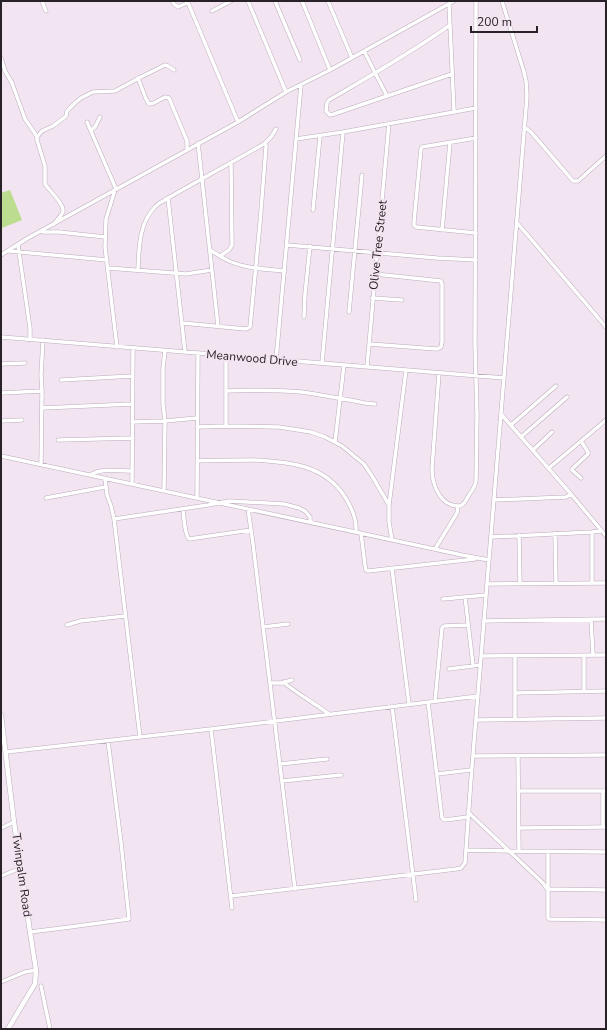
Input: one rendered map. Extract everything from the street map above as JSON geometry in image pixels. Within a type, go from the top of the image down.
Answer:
[{"type":"main road","name":"Twinpalm Road","points":[[1,715],[14,822],[36,970],[35,984],[8,1029]]},
{"type":"street","points":[[42,1],[46,11]]},
{"type":"street","points":[[172,1],[178,7],[187,3],[190,5],[238,122]]},
{"type":"street","points":[[212,11],[231,1]]},
{"type":"street","points":[[248,1],[286,92]]},
{"type":"street","points":[[275,1],[300,60]]},
{"type":"street","points":[[302,1],[330,70]]},
{"type":"street","points":[[328,1],[352,58]]},
{"type":"street","points":[[1,255],[187,149],[238,122],[286,92],[330,70],[454,1]]},
{"type":"street","points":[[439,373],[432,469],[433,479],[438,492],[445,501],[449,504],[458,506],[465,502],[476,481],[476,1]]},
{"type":"street","points":[[231,896],[461,868],[465,863],[527,96],[526,81],[502,1]]},
{"type":"street","points":[[449,4],[454,111]]},
{"type":"street","points":[[450,25],[375,74],[329,100],[326,111],[330,114],[334,114],[452,74]]},
{"type":"street","points":[[364,51],[387,96]]},
{"type":"street","points":[[1,58],[25,119],[37,137],[36,140],[46,166],[45,184],[63,208],[63,212],[53,225]]},
{"type":"street","points":[[37,137],[42,131],[53,126],[65,117],[67,111],[81,98],[93,92],[115,91],[165,65],[174,70]]},
{"type":"street","points":[[138,78],[149,104],[153,104],[166,97],[169,98],[187,141],[187,149]]},
{"type":"street","points":[[276,360],[285,271],[300,85]]},
{"type":"street","points":[[296,139],[476,108]]},
{"type":"street","points":[[91,130],[100,118]]},
{"type":"street","points":[[87,122],[116,190],[106,219],[105,237],[117,346]]},
{"type":"street","name":"Olive Tree Street","points":[[367,367],[372,298],[389,123]]},
{"type":"street","points":[[524,127],[531,132],[573,181],[578,181],[606,156]]},
{"type":"street","points":[[138,270],[139,247],[144,226],[155,206],[264,144],[271,137],[276,128]]},
{"type":"street","points":[[322,363],[343,132]]},
{"type":"street","points":[[313,210],[320,136]]},
{"type":"street","points":[[476,138],[422,148],[420,152],[414,222],[416,227],[476,233]]},
{"type":"street","points":[[198,143],[218,326]]},
{"type":"street","points":[[442,230],[450,143]]},
{"type":"street","points":[[182,324],[249,328],[251,322],[266,147],[264,144]]},
{"type":"street","points":[[220,256],[229,250],[232,245],[230,163]]},
{"type":"street","points":[[349,312],[362,175]]},
{"type":"street","points":[[168,198],[185,352]]},
{"type":"street","points":[[517,223],[606,327]]},
{"type":"street","points":[[53,225],[59,232]]},
{"type":"street","points":[[41,232],[59,232],[105,237]]},
{"type":"street","points":[[18,245],[30,328],[30,339]]},
{"type":"street","points":[[287,245],[476,260]]},
{"type":"street","points":[[304,317],[310,246]]},
{"type":"street","points":[[210,250],[228,261],[255,269],[285,271]]},
{"type":"street","points":[[9,251],[107,260]]},
{"type":"street","points":[[108,268],[192,274],[212,270]]},
{"type":"street","points":[[368,344],[437,349],[441,348],[442,342],[441,281],[375,274]]},
{"type":"street","points":[[372,298],[402,300]]},
{"type":"street","name":"Meanwood Drive","points":[[1,337],[504,378]]},
{"type":"street","points":[[41,464],[41,375],[43,340]]},
{"type":"street","points":[[132,484],[133,348]]},
{"type":"street","points":[[164,490],[165,421],[163,404],[163,368],[165,351]]},
{"type":"street","points":[[197,497],[198,353]]},
{"type":"street","points":[[226,356],[226,426]]},
{"type":"street","points":[[1,364],[25,363]]},
{"type":"street","points":[[335,442],[344,365]]},
{"type":"street","points":[[392,540],[389,505],[406,370]]},
{"type":"street","points":[[61,380],[133,376]]},
{"type":"street","points":[[511,425],[556,386]]},
{"type":"street","points":[[226,391],[246,390],[302,392],[375,404]]},
{"type":"street","points":[[1,393],[42,391]]},
{"type":"street","points":[[521,437],[567,397]]},
{"type":"street","points":[[42,408],[132,404]]},
{"type":"street","points":[[501,414],[606,536]]},
{"type":"street","points":[[132,422],[197,418]]},
{"type":"street","points":[[1,421],[22,420]]},
{"type":"street","points":[[549,468],[606,420]]},
{"type":"street","points":[[197,427],[226,426],[279,428],[295,429],[318,434],[350,451],[368,469],[389,505]]},
{"type":"street","points":[[533,450],[552,432]]},
{"type":"street","points":[[58,440],[133,438]]},
{"type":"street","points":[[580,441],[588,454],[572,470],[581,478]]},
{"type":"street","points":[[1,456],[489,560]]},
{"type":"street","points":[[197,461],[225,459],[281,462],[303,466],[316,471],[338,486],[350,504],[354,514],[356,532]]},
{"type":"street","points":[[90,475],[101,471],[116,470],[132,472]]},
{"type":"street","points":[[104,478],[105,488],[114,519],[140,737]]},
{"type":"street","points":[[46,498],[105,488]]},
{"type":"street","points":[[494,500],[566,497],[571,494]]},
{"type":"street","points":[[114,519],[183,509],[229,500],[291,505],[305,511],[309,516],[310,522]]},
{"type":"street","points":[[435,549],[457,513],[458,506]]},
{"type":"street","points":[[248,508],[295,889]]},
{"type":"street","points":[[183,509],[186,534],[189,540],[251,530]]},
{"type":"street","points":[[491,537],[603,531]]},
{"type":"street","points":[[592,532],[592,583]]},
{"type":"street","points":[[361,533],[365,565],[367,571],[370,572],[480,558]]},
{"type":"street","points":[[555,533],[556,583]]},
{"type":"street","points":[[519,535],[520,584]]},
{"type":"street","points":[[392,569],[408,704]]},
{"type":"street","points":[[487,584],[606,583]]},
{"type":"street","points":[[443,599],[486,595]]},
{"type":"street","points":[[464,597],[473,665]]},
{"type":"street","points":[[67,625],[80,621],[125,616]]},
{"type":"street","points":[[592,619],[593,655]]},
{"type":"street","points":[[484,621],[606,619]]},
{"type":"street","points":[[263,627],[288,624]]},
{"type":"street","points":[[435,701],[442,628],[444,626],[468,624]]},
{"type":"street","points":[[481,656],[606,655]]},
{"type":"street","points":[[515,656],[515,719]]},
{"type":"street","points":[[584,656],[584,691]]},
{"type":"street","points":[[449,669],[480,664]]},
{"type":"street","points":[[270,683],[292,680]]},
{"type":"street","points":[[283,682],[294,692],[329,714]]},
{"type":"street","points":[[515,693],[606,691]]},
{"type":"street","points":[[6,752],[211,729],[478,696]]},
{"type":"street","points":[[428,702],[442,818],[445,820],[468,818]]},
{"type":"street","points":[[392,706],[416,900]]},
{"type":"street","points":[[476,720],[606,718]]},
{"type":"street","points":[[211,729],[232,908]]},
{"type":"street","points":[[30,932],[129,919],[108,741]]},
{"type":"street","points":[[473,756],[606,755]]},
{"type":"street","points":[[518,756],[519,851]]},
{"type":"street","points":[[280,764],[327,758]]},
{"type":"street","points":[[437,774],[472,770]]},
{"type":"street","points":[[282,781],[341,775]]},
{"type":"street","points":[[518,792],[604,791],[605,827],[519,828]]},
{"type":"street","points":[[468,812],[544,883],[547,889]]},
{"type":"street","points":[[1,828],[14,822]]},
{"type":"street","points":[[466,850],[606,852]]},
{"type":"street","points":[[548,851],[547,918],[606,920]]},
{"type":"street","points":[[1,876],[21,869]]},
{"type":"street","points":[[547,889],[606,890]]},
{"type":"street","points":[[1,982],[25,972],[36,970]]},
{"type":"street","points":[[41,986],[50,1029]]},
{"type":"green space","points":[[10,190],[22,220],[2,228],[1,193]]}]
